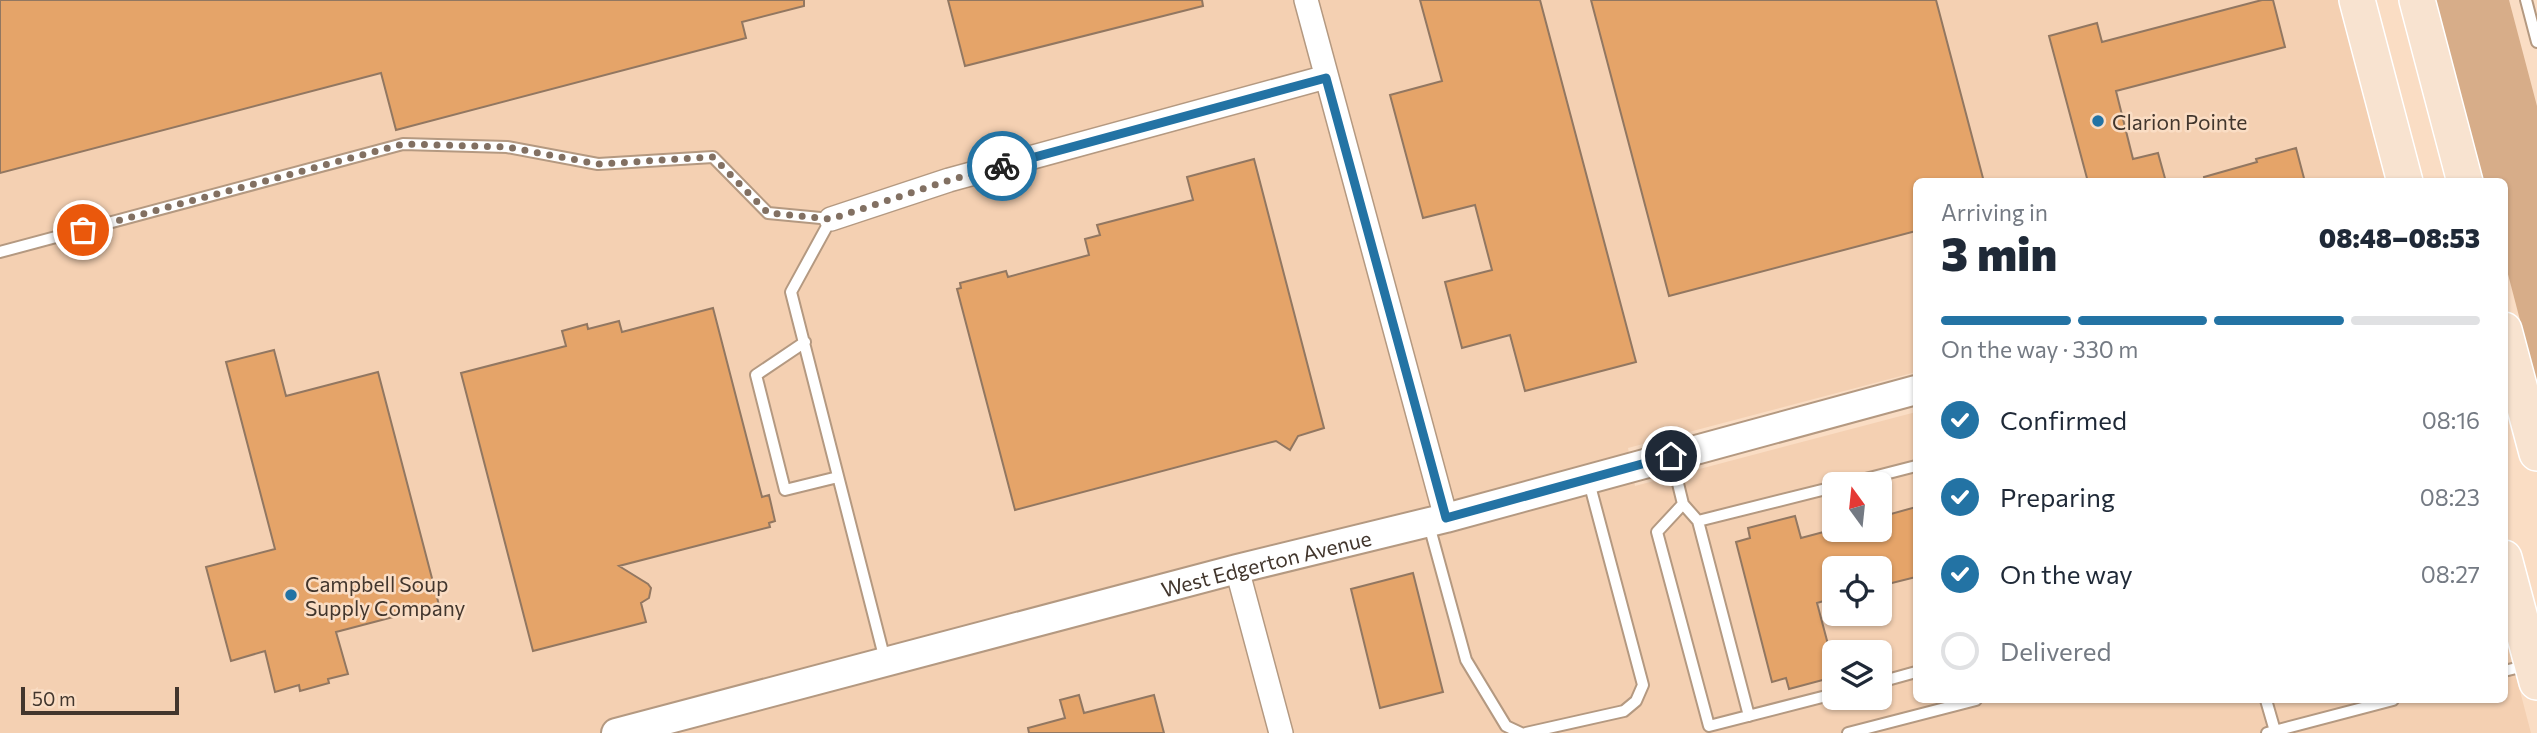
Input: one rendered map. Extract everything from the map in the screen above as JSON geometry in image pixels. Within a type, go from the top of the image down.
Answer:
[{"type":"main road","points":[[2357,0],[2404,178]]},
{"type":"main road","points":[[2417,0],[2464,178]]},
{"type":"main road","points":[[2508,345],[2537,453]]},
{"type":"main road","points":[[2508,581],[2524,672]]},
{"type":"street","points":[[1306,0],[1437,520]]},
{"type":"street","points":[[831,219],[950,180],[1326,78]]},
{"type":"street","name":"West Edgerton Avenue","points":[[616,733],[1237,569],[1437,520],[1913,391]]},
{"type":"street","points":[[1237,569],[1281,733]]},
{"type":"lane","points":[[2526,0],[2537,42]]},
{"type":"lane","points":[[0,252],[403,144],[507,147],[598,164],[713,157],[768,213],[831,219],[791,292],[886,662]]},
{"type":"lane","points":[[805,342],[756,374],[778,465],[785,491],[838,477]]},
{"type":"lane","points":[[1671,456],[1683,503],[1698,522],[1749,716]]},
{"type":"lane","points":[[1892,472],[1913,467]]},
{"type":"lane","points":[[1437,520],[1466,660],[1506,726],[1523,733],[1624,711],[1636,701],[1643,685],[1588,479]]},
{"type":"lane","points":[[1698,522],[1822,490]]},
{"type":"lane","points":[[1683,503],[1657,532],[1709,726],[1822,697]]},
{"type":"lane","points":[[1892,679],[1913,673]]},
{"type":"lane","points":[[1848,733],[1964,703]]},
{"type":"lane","points":[[2266,703],[2271,732],[2382,703]]},
{"type":"shaded area","points":[[0,0],[2338,0],[2385,178],[1913,178],[1913,373],[1628,448],[1635,486],[1913,413],[1913,703],[2508,703],[2508,645],[2531,733],[0,733]]},
{"type":"shaded area","points":[[2435,0],[2509,0],[2537,106],[2537,385],[2508,274],[2508,178],[2483,178]]},
{"type":"building","points":[[0,0],[804,0],[804,6],[742,22],[746,38],[396,130],[381,73],[0,173]]},
{"type":"building","points":[[948,0],[1202,0],[1203,6],[965,66]]},
{"type":"building","points":[[1420,0],[1540,0],[1636,362],[1525,391],[1510,335],[1462,348],[1445,282],[1492,270],[1475,205],[1423,218],[1390,95],[1442,81]]},
{"type":"building","points":[[1591,0],[1936,0],[1983,178],[1913,178],[1913,232],[1669,296]]},
{"type":"building","name":"Clarion Pointe","points":[[2262,0],[2273,0],[2285,47],[2116,91],[2133,159],[2158,153],[2165,178],[2087,178],[2049,36],[2097,23],[2102,42]]},
{"type":"building","points":[[2296,148],[2304,178],[2204,178],[2257,162],[2256,159]]},
{"type":"building","points":[[1254,159],[1324,428],[1298,436],[1290,450],[1276,441],[1015,510],[957,289],[961,288],[960,283],[1006,271],[1008,277],[1089,255],[1085,239],[1100,235],[1097,225],[1193,200],[1187,177]]},
{"type":"building","points":[[713,308],[762,497],[769,495],[775,521],[769,523],[770,527],[619,566],[651,588],[649,598],[641,603],[646,622],[533,651],[461,373],[566,346],[562,331],[587,324],[588,329],[619,321],[622,332]]},
{"type":"building","points":[[274,350],[286,396],[378,372],[439,605],[336,632],[348,674],[328,679],[329,683],[300,691],[299,685],[275,692],[265,651],[231,661],[206,567],[275,549],[226,362]]},
{"type":"building","points":[[1913,508],[1913,578],[1892,583],[1892,556],[1822,556],[1822,602],[1817,603],[1827,640],[1822,640],[1822,680],[1789,689],[1786,678],[1772,682],[1736,542],[1750,538],[1748,528],[1795,516],[1801,538],[1822,532],[1822,542],[1892,542],[1892,514]]},
{"type":"building","points":[[1413,573],[1443,692],[1380,708],[1351,589]]},
{"type":"building","points":[[1079,695],[1084,713],[1154,695],[1164,733],[1029,733],[1028,728],[1065,718],[1060,700]]},
{"type":"way so far","points":[[83,230],[403,144],[507,147],[598,164],[713,157],[768,213],[831,219],[1002,166]]},
{"type":"place","name":"Clarion Pointe","points":[[2098,121]]},
{"type":"place","name":"Campbell Soup Supply Company","points":[[291,595]]},
{"type":"route","points":[[1002,166],[1326,78],[1446,518],[1671,456]]}]
